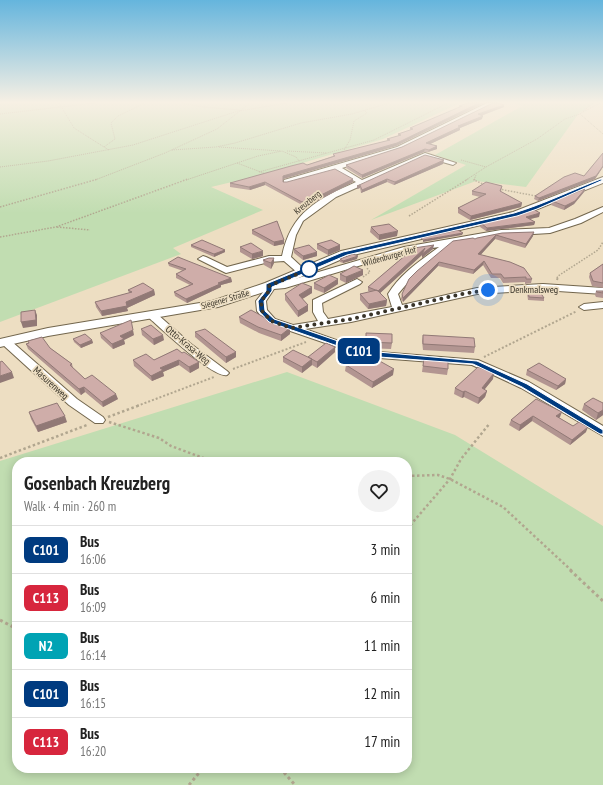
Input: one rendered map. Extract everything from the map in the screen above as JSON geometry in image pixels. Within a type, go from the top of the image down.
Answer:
[{"type":"main road","name":"Siegener Straße","points":[[3,343],[48,332],[153,316],[214,304],[269,286],[345,253],[516,214],[603,180]]},
{"type":"street","points":[[287,182],[399,148],[416,140]]},
{"type":"street","name":"Kreuzberg","points":[[286,258],[293,228],[304,215],[333,195],[425,155],[450,162]]},
{"type":"street","points":[[337,168],[362,183]]},
{"type":"street","name":"Wildenburger Hof","points":[[269,286],[282,286],[404,250],[501,233],[550,230],[578,221],[603,209]]},
{"type":"street","points":[[398,308],[393,294],[397,287],[412,270],[440,251],[449,242]]},
{"type":"street","points":[[203,259],[226,270],[269,259],[286,258],[302,272]]},
{"type":"street","points":[[325,324],[318,312],[318,302],[357,282]]},
{"type":"street","points":[[269,286],[269,291],[261,301],[262,311],[271,321],[366,354],[474,362],[525,385],[603,432]]},
{"type":"street","name":"Denkmalsweg","points":[[291,328],[325,324],[477,291],[553,288],[603,291]]},
{"type":"street","points":[[584,307],[603,306]]},
{"type":"street","name":"Otto-Krasa-Weg","points":[[153,316],[223,373]]},
{"type":"street","name":"Masurenweg","points":[[3,343],[72,402],[99,420]]},
{"type":"path","points":[[92,140],[110,150]]},
{"type":"path","points":[[104,147],[114,140]]},
{"type":"path","points":[[0,167],[48,161],[110,150],[150,140]]},
{"type":"path","points":[[0,207],[72,187],[148,161],[192,140]]},
{"type":"path","points":[[216,147],[246,140]]},
{"type":"path","points":[[344,149],[350,140]]},
{"type":"path","points":[[259,172],[300,162],[375,140]]},
{"type":"path","points":[[409,216],[476,174],[486,166],[532,143],[536,140]]},
{"type":"path","points":[[169,150],[216,147],[331,153]]},
{"type":"path","points":[[0,237],[56,227],[236,163],[282,151],[296,157],[300,162]]},
{"type":"path","points":[[450,162],[462,160],[486,166]]},
{"type":"path","points":[[236,163],[271,176]]},
{"type":"path","points":[[476,174],[474,180],[486,185]]},
{"type":"path","points":[[498,188],[537,197],[549,202]]},
{"type":"path","points":[[56,227],[90,230]]},
{"type":"path","points":[[553,288],[558,276],[598,250],[603,242]]},
{"type":"path","points":[[357,282],[370,272],[364,262]]},
{"type":"path","points":[[474,362],[584,307]]},
{"type":"path","points":[[0,458],[318,338]]},
{"type":"path","points":[[99,420],[117,424],[159,438],[171,446],[201,457]]},
{"type":"path","points":[[412,523],[450,479],[461,459],[490,423]]},
{"type":"path","points":[[412,476],[438,475],[450,479],[504,507],[603,601]]},
{"type":"path","points":[[0,620],[12,626]]},
{"type":"path","points":[[189,785],[199,773]]},
{"type":"path","points":[[284,773],[295,785]]},
{"type":"green space","points":[[0,140],[381,140],[269,173],[211,187],[263,210],[173,248],[181,254],[0,322]]},
{"type":"green space","points":[[462,140],[560,140],[526,187],[476,181],[371,220],[466,165],[435,155]]},
{"type":"green space","points":[[287,372],[455,435],[603,526],[603,785],[0,785],[0,461],[12,457],[12,773],[412,773],[412,457],[13,457]]},
{"type":"building","points":[[390,140],[404,140],[397,143],[283,176],[283,182],[287,182],[335,169],[353,179],[317,197],[302,202],[265,182],[249,187],[230,183],[303,163],[307,165],[335,156],[333,154]]},
{"type":"building","points":[[417,140],[433,140],[426,143],[437,146],[429,150],[425,149],[362,175],[346,165],[402,147]]},
{"type":"building","points":[[603,153],[603,166],[596,176],[539,198],[535,196],[564,177],[575,173],[584,176]]},
{"type":"building","points":[[425,155],[444,160],[395,182],[387,179],[362,190],[360,185],[357,186]]},
{"type":"building","points":[[486,182],[502,186],[500,191],[522,203],[471,216],[458,208],[486,194],[472,191]]},
{"type":"building","points":[[585,189],[575,201],[565,206],[552,201]]},
{"type":"building","points":[[533,209],[540,213],[526,217],[535,222],[487,228],[481,223],[521,214]]},
{"type":"building","points":[[277,221],[284,240],[274,242],[252,230]]},
{"type":"building","points":[[389,224],[398,231],[379,235],[371,227]]},
{"type":"building","points":[[458,230],[463,233],[423,240],[421,238]]},
{"type":"building","points":[[534,232],[526,244],[496,235],[478,254],[510,262],[524,268],[532,279],[526,279],[526,277],[504,278],[501,274],[492,274],[484,261],[474,270],[439,262],[403,298],[402,294],[409,279],[453,241],[475,239],[502,233]]},
{"type":"building","points":[[202,240],[225,250],[214,254],[191,245]]},
{"type":"building","points":[[331,240],[340,245],[328,250],[317,244]]},
{"type":"building","points":[[251,243],[263,251],[252,254],[240,247]]},
{"type":"building","points":[[309,245],[317,252],[303,256],[294,249]]},
{"type":"building","points":[[434,245],[422,254],[425,248],[378,291],[368,287],[414,248]]},
{"type":"building","points":[[353,254],[358,256],[343,261],[340,259]]},
{"type":"building","points":[[178,257],[231,278],[186,299],[174,292],[193,284],[176,274],[186,269],[168,263]]},
{"type":"building","points":[[274,258],[271,263],[263,260]]},
{"type":"building","points":[[603,264],[603,283],[593,281],[590,273]]},
{"type":"building","points":[[354,266],[363,270],[346,277],[340,274]]},
{"type":"building","points":[[329,275],[338,279],[324,288],[314,283]]},
{"type":"building","points":[[143,283],[154,290],[126,302],[127,306],[101,311],[95,302],[132,292],[128,290]]},
{"type":"building","points":[[302,283],[312,287],[299,295],[308,305],[298,311],[285,294]]},
{"type":"building","points":[[538,289],[544,298],[529,297],[528,290]]},
{"type":"building","points":[[377,290],[387,300],[369,304],[360,294]]},
{"type":"building","points":[[35,310],[36,320],[21,322],[21,312]]},
{"type":"building","points":[[251,310],[271,321],[290,328],[281,335],[258,327],[239,317]]},
{"type":"building","points":[[131,320],[133,330],[120,336],[124,339],[112,344],[100,333]]},
{"type":"building","points":[[151,325],[163,335],[153,339],[141,329]]},
{"type":"building","points":[[205,329],[236,352],[226,357],[195,332]]},
{"type":"building","points":[[366,333],[392,334],[392,343],[366,342]]},
{"type":"building","points":[[85,334],[92,340],[80,345],[73,339]]},
{"type":"building","points":[[423,335],[474,338],[475,347],[423,344]]},
{"type":"building","points":[[42,337],[50,348],[72,364],[70,365],[85,379],[92,375],[116,394],[102,402],[84,387],[79,389],[26,344],[29,343],[28,341]]},
{"type":"building","points":[[326,343],[335,347],[317,362],[308,357]]},
{"type":"building","points":[[177,349],[199,362],[189,367],[179,360],[160,368],[163,370],[151,376],[133,360],[146,354],[154,360]]},
{"type":"building","points":[[293,350],[312,359],[302,367],[283,357]]},
{"type":"building","points":[[367,354],[394,369],[373,382],[346,365]]},
{"type":"building","points":[[424,357],[448,359],[448,369],[423,366]]},
{"type":"building","points":[[2,361],[12,372],[0,376],[0,362]]},
{"type":"building","points":[[539,363],[566,379],[558,386],[527,370]]},
{"type":"building","points":[[478,367],[494,373],[482,388],[487,391],[479,398],[455,388]]},
{"type":"building","points":[[593,398],[603,403],[603,410],[598,413],[584,404]]},
{"type":"building","points":[[536,399],[562,412],[556,416],[573,426],[579,422],[588,427],[572,440],[533,416],[520,425],[511,420]]},
{"type":"building","points":[[57,403],[65,416],[36,426],[29,412]]},
{"type":"bus line","name":"C101","points":[[603,180],[536,208],[516,214],[345,253],[269,286],[269,291],[261,301],[262,311],[271,321],[366,354],[474,362],[525,385],[603,432]]},
{"type":"route","points":[[309,269],[269,286],[269,291],[261,301],[262,311],[271,321],[291,328],[325,324],[422,304],[462,294],[488,290]]}]
